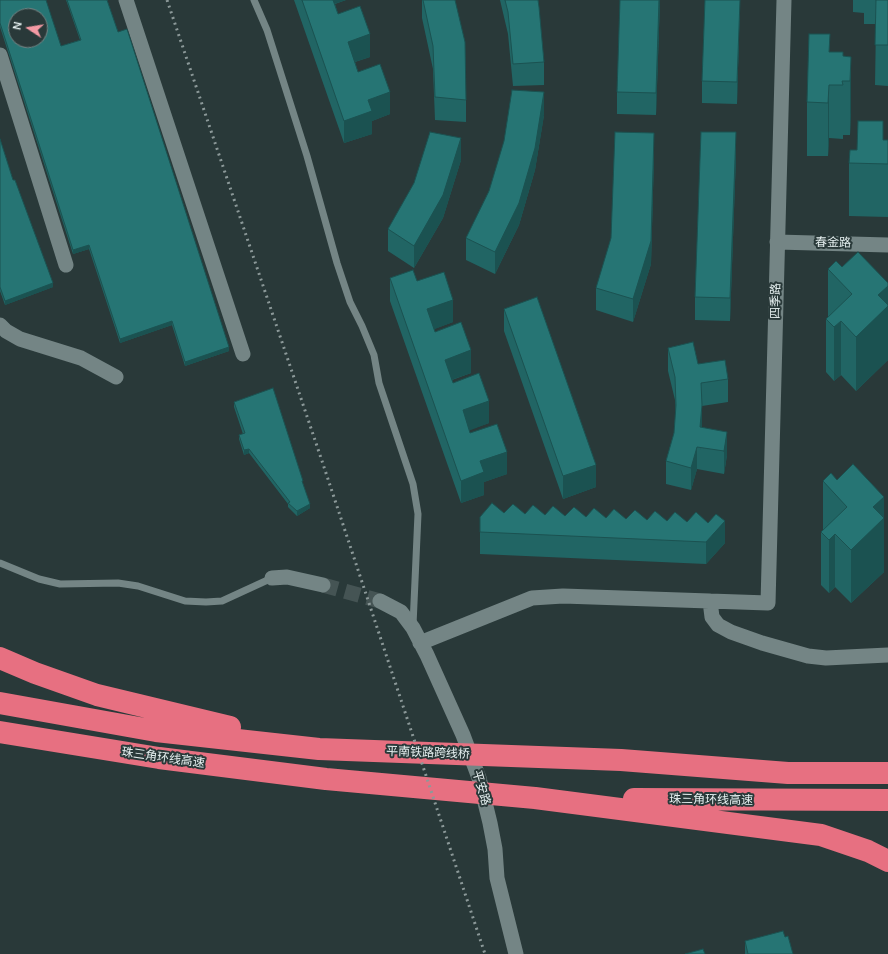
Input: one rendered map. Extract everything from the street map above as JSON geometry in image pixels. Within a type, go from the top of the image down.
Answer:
[{"type":"highway","points":[[0,658],[97,695],[319,749]]},
{"type":"highway","points":[[0,703],[156,731],[319,749]]},
{"type":"highway","name":"珠三角环线高速","points":[[0,732],[159,758],[326,779],[535,798],[888,800]]},
{"type":"highway","name":"平南铁路跨线桥","points":[[319,749],[621,760]]},
{"type":"highway","points":[[621,760],[888,761]]},
{"type":"highway","points":[[621,760],[788,773],[888,773]]},
{"type":"highway","points":[[535,798],[821,835],[862,849],[888,861]]},
{"type":"street","points":[[126,0],[243,354]]},
{"type":"street","name":"四季路","points":[[710,601],[768,603],[784,0]]},
{"type":"street","points":[[0,55],[66,265]]},
{"type":"street","name":"春金路","points":[[777,242],[888,245]]},
{"type":"street","points":[[0,325],[6,331],[20,339],[81,358],[116,377]]},
{"type":"street","points":[[272,578],[287,577],[323,585]]},
{"type":"street","points":[[420,643],[532,598],[563,596],[710,601],[712,617],[718,625],[731,632],[762,643],[808,656],[826,658],[888,655]]},
{"type":"street","name":"平安路","points":[[380,601],[402,612],[413,628],[463,735],[479,778],[491,830],[497,878],[516,954]]},
{"type":"lane","points":[[254,0],[268,30],[307,156],[337,263],[350,302],[374,355],[379,383],[413,484],[418,514],[413,628]]},
{"type":"lane","points":[[0,563],[39,579],[60,584],[118,583],[138,586],[185,601],[222,601],[272,578]]},
{"type":"building","points":[[0,0],[46,0],[61,46],[81,40],[67,0],[107,0],[118,32],[127,29],[229,347],[185,362],[172,321],[120,339],[89,245],[73,250],[8,48],[48,48],[48,8],[8,8],[8,48],[0,23]]},
{"type":"building","points":[[302,0],[333,0],[338,14],[360,6],[370,34],[348,42],[358,72],[380,64],[390,92],[368,100],[372,111],[344,121]]},
{"type":"building","points":[[423,0],[455,0],[465,42],[466,100],[435,97],[433,46]]},
{"type":"building","points":[[505,0],[538,0],[544,62],[513,64],[508,12]]},
{"type":"building","points":[[620,0],[659,0],[656,93],[617,92]]},
{"type":"building","points":[[705,0],[740,0],[737,82],[702,81]]},
{"type":"building","points":[[876,0],[888,0],[888,45],[875,45]]},
{"type":"building","points":[[809,34],[830,34],[829,52],[843,52],[843,56],[851,57],[850,81],[842,81],[843,85],[829,85],[828,103],[807,102]]},
{"type":"building","points":[[512,90],[544,92],[535,148],[519,203],[495,252],[466,238],[489,191],[504,141]]},
{"type":"building","points":[[858,121],[883,121],[883,140],[888,140],[888,164],[849,163],[850,150],[857,150]]},
{"type":"building","points":[[430,132],[461,138],[443,195],[414,246],[388,229],[414,183]]},
{"type":"building","points":[[615,132],[654,133],[651,241],[633,299],[596,288],[611,238]]},
{"type":"building","points":[[701,132],[736,132],[730,298],[695,297]]},
{"type":"building","points":[[0,139],[13,180],[15,180],[53,283],[5,301],[0,287]]},
{"type":"building","points":[[858,252],[888,283],[888,286],[878,295],[888,306],[856,337],[841,321],[834,327],[826,319],[852,294],[828,269],[836,261],[842,267]]},
{"type":"building","points":[[413,270],[417,281],[444,272],[453,300],[427,309],[435,332],[461,322],[471,350],[445,360],[453,383],[479,373],[489,401],[463,410],[470,433],[497,424],[507,452],[480,461],[484,472],[461,481],[390,278]]},
{"type":"building","points":[[537,297],[596,465],[563,476],[504,309]]},
{"type":"building","points":[[693,342],[698,364],[725,360],[728,379],[701,383],[702,405],[700,427],[727,432],[724,451],[697,447],[691,468],[666,461],[674,433],[676,405],[675,377],[668,348]]},
{"type":"building","points":[[273,388],[310,504],[297,511],[288,503],[290,502],[249,449],[244,450],[239,435],[245,433],[234,402]]},
{"type":"building","points":[[853,464],[884,497],[873,507],[884,518],[851,550],[835,534],[829,540],[821,532],[847,507],[823,481],[831,473],[837,480]]},
{"type":"building","points":[[492,503],[504,513],[513,504],[525,514],[533,505],[545,515],[553,506],[565,516],[574,507],[586,517],[594,508],[606,518],[614,509],[626,519],[635,510],[647,520],[655,511],[667,521],[675,512],[687,522],[696,512],[708,523],[716,514],[725,521],[706,542],[480,532],[480,517]]},
{"type":"building","points":[[783,931],[785,937],[788,936],[793,954],[748,954],[745,941]]},
{"type":"building","points":[[703,949],[705,954],[685,954]]},
{"type":"tunnel","points":[[323,585],[380,601]]},
{"type":"railway","points":[[167,0],[322,461],[485,954]]}]
